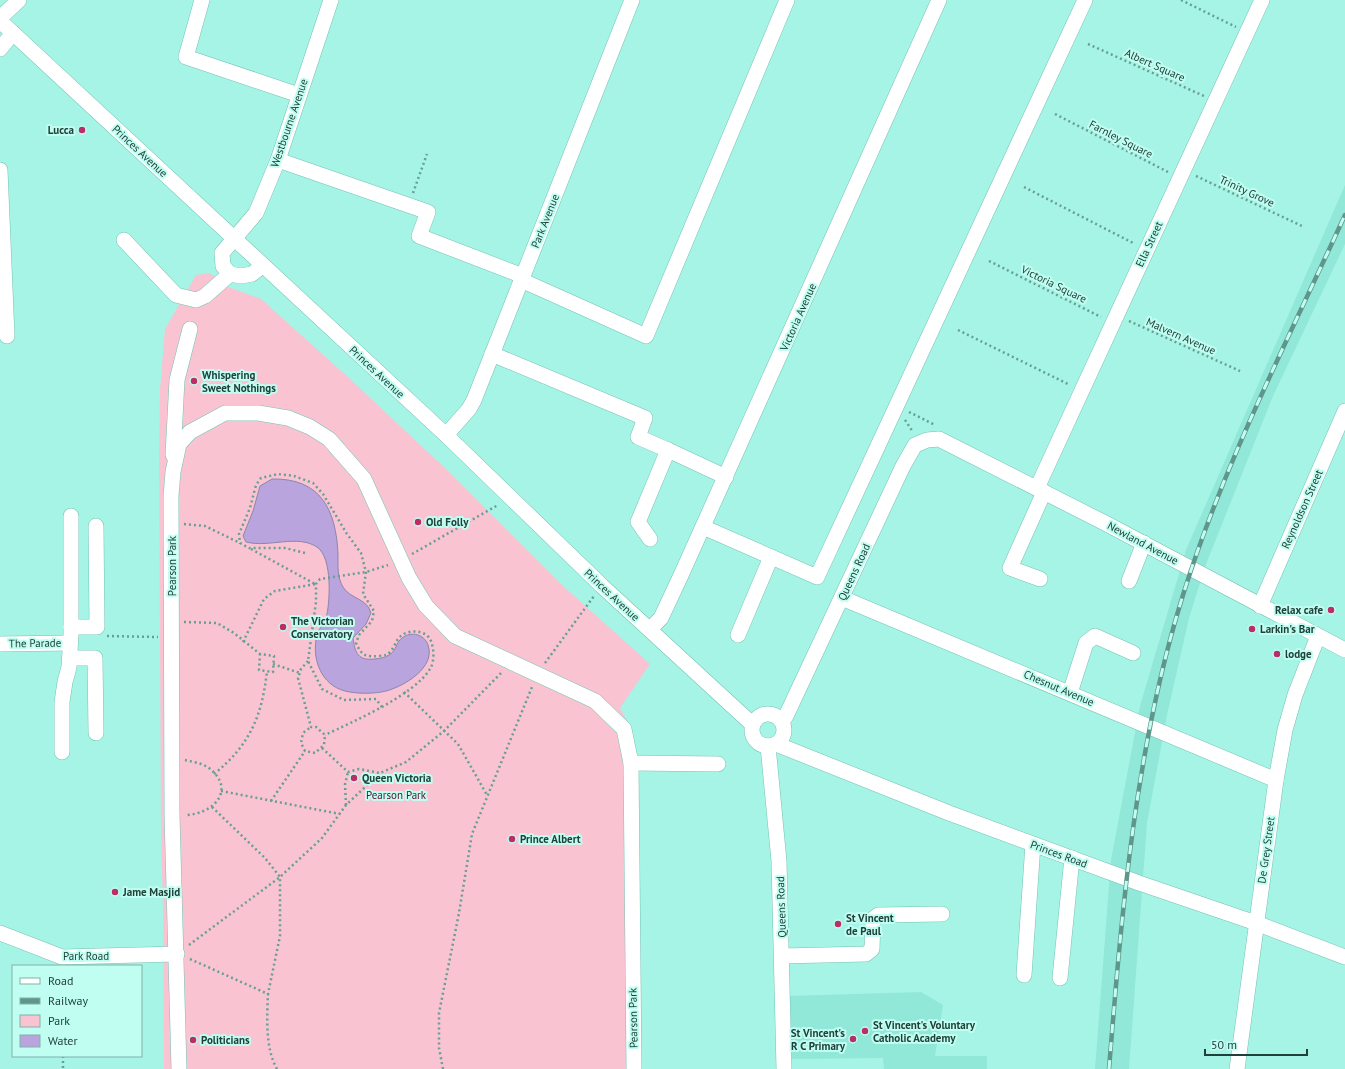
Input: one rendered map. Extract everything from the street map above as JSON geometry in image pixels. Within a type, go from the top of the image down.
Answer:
[{"type":"street","points":[[0,19],[19,0]]},
{"type":"street","points":[[202,0],[186,57],[299,95]]},
{"type":"street","name":"Westbourne Avenue","points":[[230,274],[223,266],[222,253],[256,213],[278,160],[331,0]]},
{"type":"street","name":"Park Avenue","points":[[446,435],[469,409],[632,0]]},
{"type":"street","points":[[278,160],[428,212],[419,236],[522,278],[646,336],[786,0]]},
{"type":"street","name":"Victoria Avenue","points":[[650,629],[661,618],[703,528],[939,0]]},
{"type":"street","points":[[703,528],[817,577],[1085,0]]},
{"type":"street","name":"Ella Street","points":[[1040,579],[1010,568],[1055,447],[1262,0]]},
{"type":"street","name":"Princes Avenue","points":[[0,19],[13,33],[262,266],[446,435],[602,586],[752,724]]},
{"type":"street","points":[[0,48],[13,33]]},
{"type":"street","points":[[0,170],[7,336]]},
{"type":"street","points":[[124,240],[176,295]]},
{"type":"street","points":[[159,297],[176,295],[196,300],[205,296],[230,274],[241,276],[252,274],[262,266]]},
{"type":"street","name":"Pearson Park","points":[[179,1069],[172,815],[171,523],[176,380],[190,329]]},
{"type":"street","points":[[492,354],[645,418],[638,438],[726,477]]},
{"type":"street","name":"Reynoldson Street","points":[[1260,606],[1345,411]]},
{"type":"street","name":"Pearson Park","points":[[173,472],[180,444],[190,432],[224,413],[258,413],[288,418],[310,427],[329,439],[364,479],[401,561],[426,606],[455,636],[511,663],[538,673],[595,701],[624,729],[630,763],[634,1069]]},
{"type":"street","name":"Newland Avenue","points":[[920,443],[927,440],[939,440],[1144,543],[1260,606],[1344,648]]},
{"type":"street","name":"Queens Road","points":[[782,721],[786,716],[842,598],[903,466],[915,445],[920,443]]},
{"type":"street","points":[[650,539],[638,522],[668,450]]},
{"type":"street","name":"The Parade","points":[[62,752],[62,702],[64,682],[70,663],[71,516]]},
{"type":"street","points":[[71,622],[97,627],[96,526]]},
{"type":"street","points":[[1129,581],[1144,543]]},
{"type":"street","points":[[738,635],[771,557]]},
{"type":"street","name":"Chesnut Avenue","points":[[842,598],[1276,780]]},
{"type":"street","points":[[1070,693],[1086,643],[1095,636],[1133,653]]},
{"type":"street","name":"De Grey Street","points":[[1237,1069],[1276,780],[1285,730],[1295,695],[1318,636]]},
{"type":"street","name":"The Parade","points":[[0,644],[70,643]]},
{"type":"street","points":[[70,663],[95,658],[96,733]]},
{"type":"street","points":[[763,714],[775,715],[782,721],[783,735],[772,745],[756,741],[752,733],[752,724],[755,719],[763,714]]},
{"type":"street","name":"Queens Road","points":[[772,745],[779,861],[784,1069]]},
{"type":"street","name":"Princes Road","points":[[772,745],[1138,883],[1256,923],[1345,957]]},
{"type":"street","points":[[630,763],[718,764]]},
{"type":"street","points":[[1024,975],[1033,844]]},
{"type":"street","points":[[1060,978],[1072,858]]},
{"type":"street","points":[[782,956],[866,954],[872,949],[873,919],[878,915],[942,914]]},
{"type":"street","name":"Park Road","points":[[0,933],[62,957],[177,954]]},
{"type":"path","points":[[1181,0],[1247,32]]},
{"type":"path","name":"Albert Square","points":[[1088,44],[1215,101]]},
{"type":"path","name":"Farnley Square","points":[[1055,114],[1181,174]]},
{"type":"path","points":[[408,205],[427,154]]},
{"type":"path","name":"Trinity Grove","points":[[1181,174],[1304,227]]},
{"type":"path","points":[[1024,187],[1146,249]]},
{"type":"path","name":"Victoria Square","points":[[989,261],[1114,319]]},
{"type":"path","name":"Malvern Avenue","points":[[1114,319],[1240,371]]},
{"type":"path","points":[[958,330],[1081,391]]},
{"type":"path","points":[[896,406],[920,443]]},
{"type":"path","points":[[240,543],[239,534],[250,508],[256,485],[261,478],[278,474],[294,476],[313,483],[323,494],[347,534],[362,554],[366,572],[363,594],[374,611],[372,622],[359,636],[356,643],[360,652],[369,657],[385,656],[391,652],[399,638],[408,632],[420,632],[431,640],[434,655],[432,667],[425,675],[382,707],[325,735]]},
{"type":"path","points":[[311,727],[298,678],[308,661],[316,602],[316,584],[320,579],[366,572],[401,561],[511,498]]},
{"type":"path","points":[[171,523],[205,526],[316,584]]},
{"type":"path","points":[[249,548],[285,548],[305,553]]},
{"type":"path","points":[[243,642],[264,599],[276,591],[316,584]]},
{"type":"path","points":[[443,1069],[439,1048],[440,1006],[459,913],[472,834],[538,673],[602,586]]},
{"type":"path","points":[[172,621],[217,623],[234,633],[243,642],[260,654],[274,656],[272,672],[259,670],[260,654]]},
{"type":"path","points":[[102,636],[172,637]]},
{"type":"path","points":[[308,661],[322,689],[344,700],[376,699],[382,707]]},
{"type":"path","points":[[268,994],[177,954],[280,877],[322,838],[346,805],[380,773],[406,762],[444,731],[511,663]]},
{"type":"path","points":[[273,664],[300,673]]},
{"type":"path","points":[[214,774],[228,762],[248,739],[260,712],[265,694],[267,671]]},
{"type":"path","points":[[404,692],[458,744],[487,795]]},
{"type":"path","points":[[311,727],[316,727],[325,735],[325,741],[322,748],[316,753],[305,751],[302,747],[301,738],[305,730],[311,727]]},
{"type":"path","points":[[322,748],[348,772]]},
{"type":"path","points":[[271,801],[305,751]]},
{"type":"path","points":[[172,760],[184,760],[200,763],[214,774],[221,791],[217,802],[212,807],[190,814],[172,815]]},
{"type":"path","points":[[348,772],[359,769],[380,773]]},
{"type":"path","points":[[346,805],[345,784],[348,772]]},
{"type":"path","points":[[221,791],[340,814]]},
{"type":"path","points":[[212,807],[265,858],[280,877],[280,936],[268,994],[268,1026],[272,1061],[277,1069]]},
{"type":"path","points":[[63,1057],[63,1069]]},
{"type":"shaded area","points":[[1345,185],[1345,244],[1273,396],[1205,567],[1189,618],[1167,715],[1147,823],[1129,1069],[1095,1069],[1111,860],[1140,706],[1186,550]]},
{"type":"shaded area","name":"St Vincent's Voluntary Catholic Academy","points":[[921,992],[943,1005],[935,1056],[987,1056],[987,1069],[884,1069],[883,1058],[792,1059],[790,996]]},
{"type":"green space","name":"Pearson Park","points":[[210,273],[226,286],[261,299],[350,379],[448,471],[562,585],[650,664],[620,708],[630,726],[635,1069],[164,1069],[161,832],[160,389],[165,329],[196,275]]},
{"type":"water","points":[[272,479],[289,480],[303,484],[314,491],[323,500],[329,511],[337,538],[338,571],[341,583],[346,591],[366,604],[371,613],[366,624],[353,638],[358,655],[365,659],[386,657],[393,652],[399,641],[411,634],[415,634],[426,641],[429,653],[427,661],[423,668],[410,680],[402,685],[386,691],[376,693],[360,693],[345,691],[337,688],[324,677],[315,653],[317,635],[326,619],[329,603],[328,570],[322,553],[317,547],[309,543],[292,541],[255,543],[246,542],[243,536],[253,511],[260,486]]},
{"type":"railway","points":[[1109,1069],[1125,889],[1142,770],[1153,712],[1183,595],[1199,546],[1237,450],[1345,215]]},
{"type":"place","name":"Lucca","points":[[82,130]]},
{"type":"place","name":"Whispering Sweet Nothings","points":[[194,381]]},
{"type":"place","name":"Old Folly","points":[[418,522]]},
{"type":"place","name":"Relax cafe","points":[[1331,610]]},
{"type":"place","name":"The Victorian Conservatory","points":[[283,627]]},
{"type":"place","name":"Larkin's Bar","points":[[1252,629]]},
{"type":"place","name":"lodge","points":[[1277,654]]},
{"type":"place","name":"Queen Victoria","points":[[354,778]]},
{"type":"place","name":"Prince Albert","points":[[512,839]]},
{"type":"place","name":"Jame Masjid","points":[[115,892]]},
{"type":"place","name":"St Vincent de Paul","points":[[838,924]]},
{"type":"place","name":"St Vincent's Voluntary Catholic Academy","points":[[865,1031]]},
{"type":"place","name":"St Vincent's R C Primary","points":[[853,1039]]},
{"type":"place","name":"Politicians","points":[[193,1040]]}]
